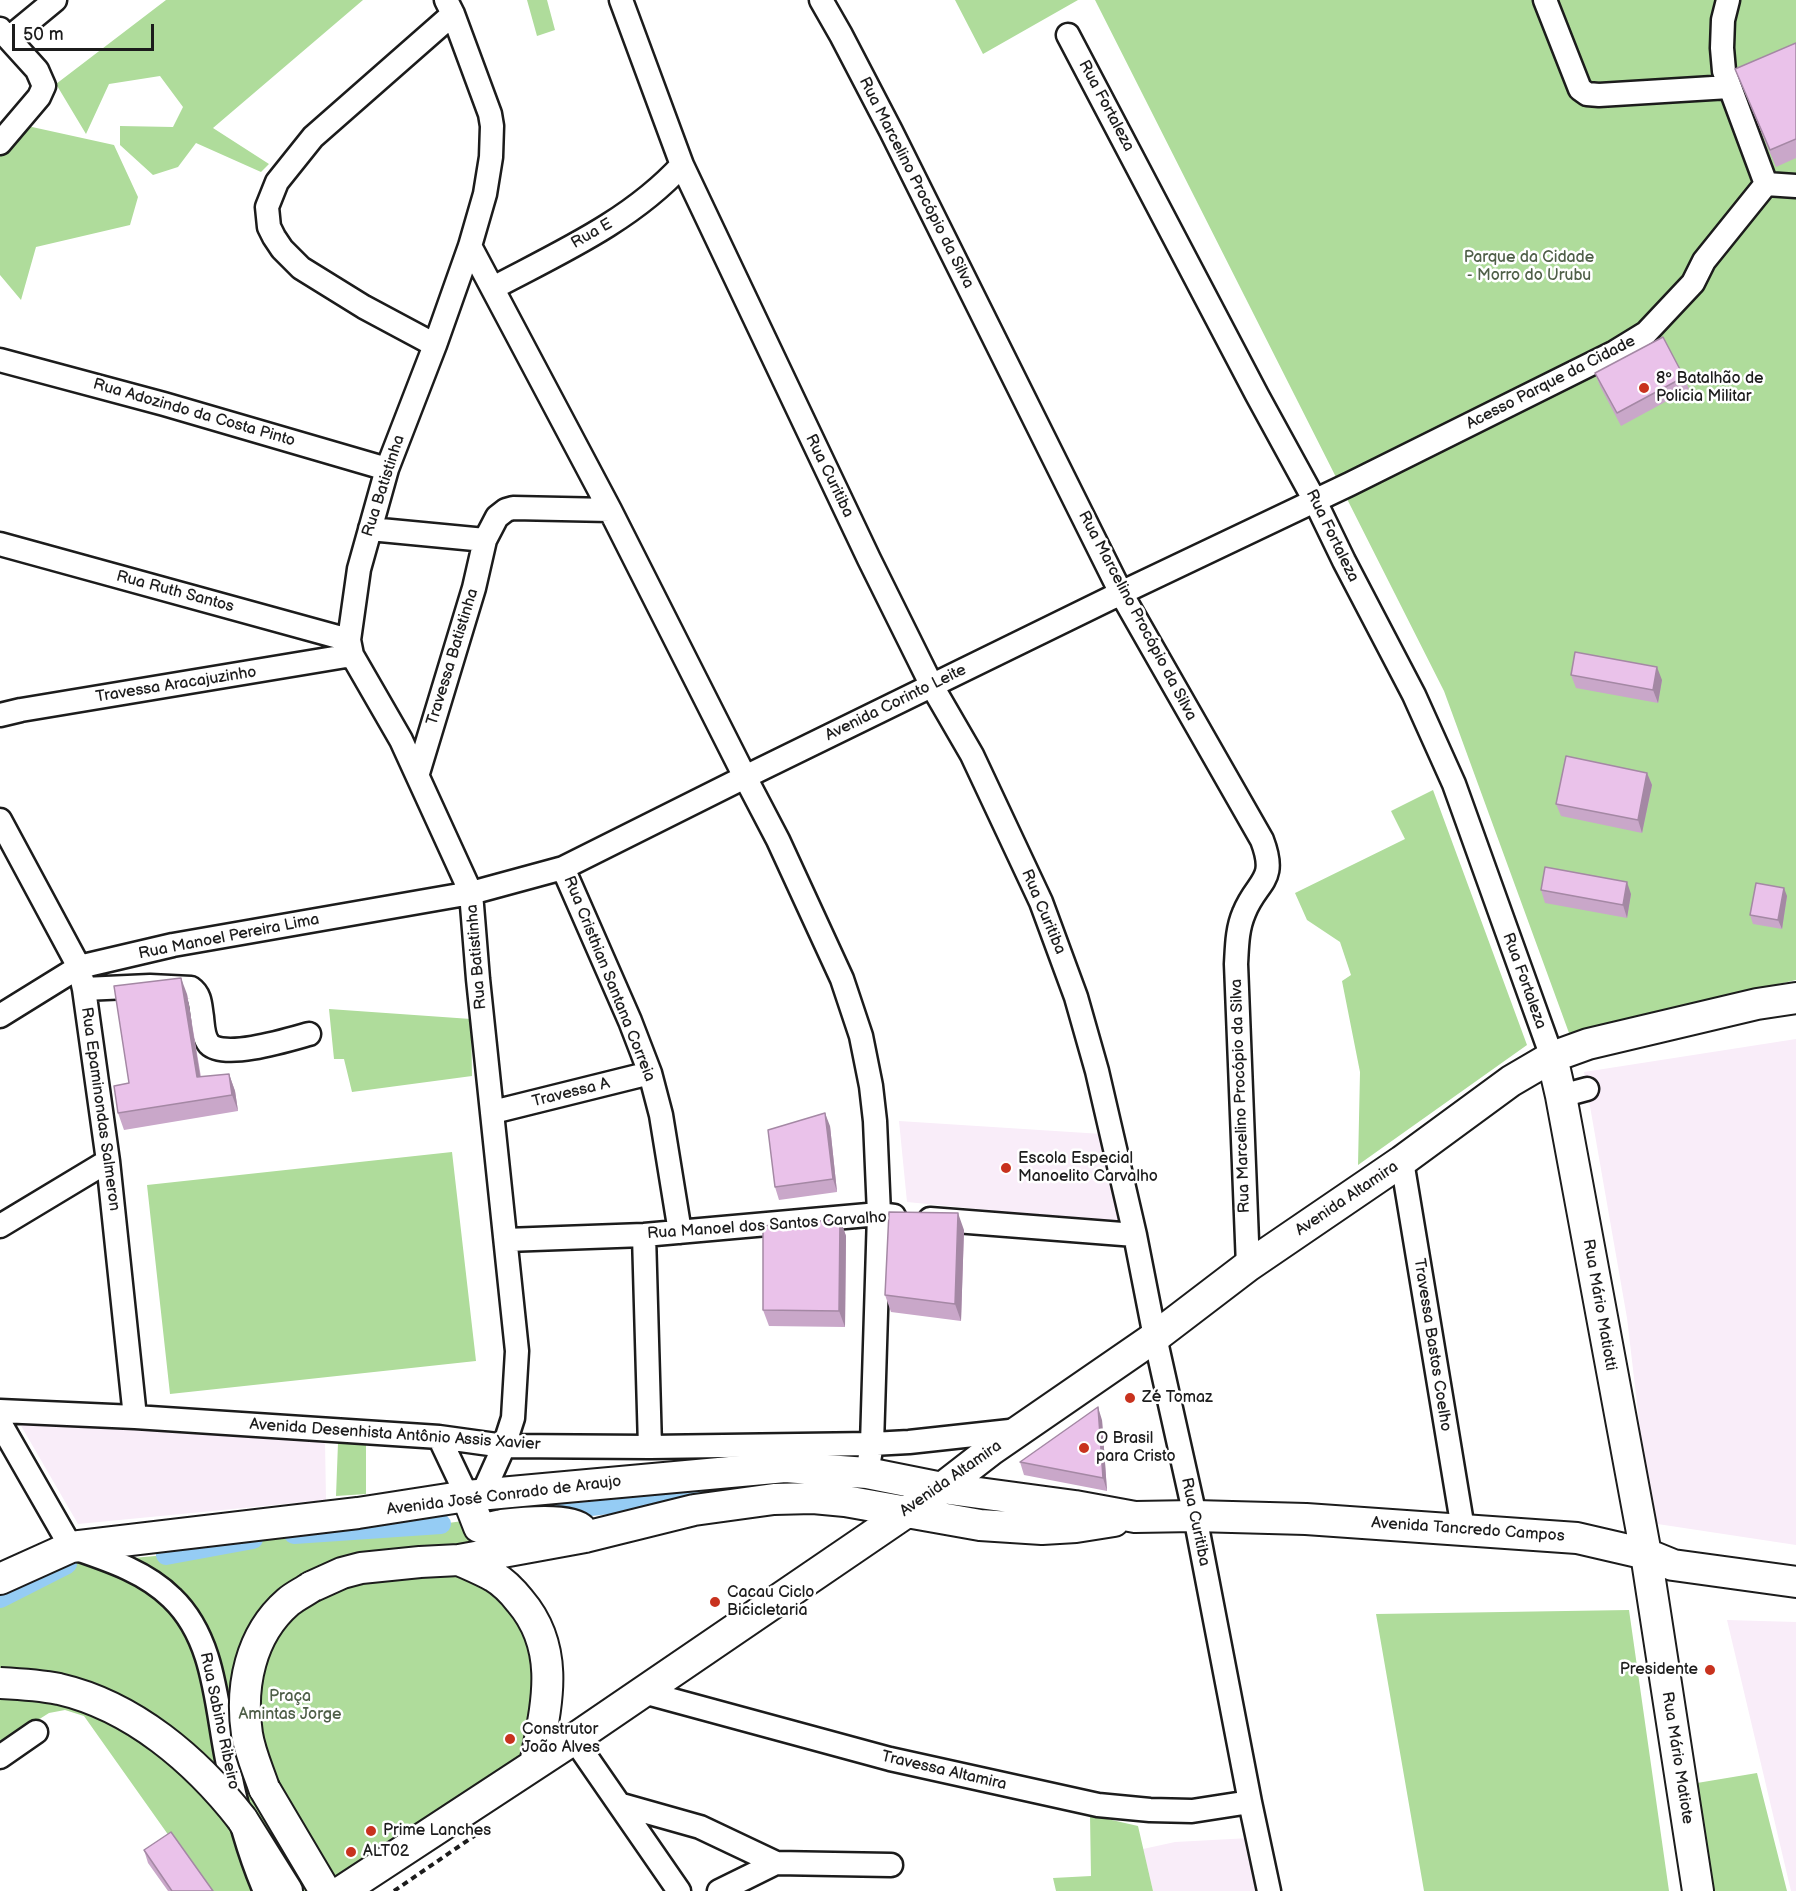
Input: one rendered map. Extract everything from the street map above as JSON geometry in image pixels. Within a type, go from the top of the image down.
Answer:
[{"type":"main road","name":"Avenida Altamira","points":[[339,1891],[574,1739],[942,1488],[991,1450],[1155,1337],[1248,1266],[1402,1161],[1511,1081],[1552,1057],[1588,1044],[1757,1004],[1796,998]]},
{"type":"main road","name":"Rua Mário Matiotti","points":[[1552,1057],[1574,1093],[1646,1554]]},
{"type":"main road","name":"Avenida José Conrado de Araujo","points":[[0,1579],[71,1547],[358,1513],[475,1496],[785,1467],[867,1473],[942,1488]]},
{"type":"main road","name":"Avenida Tancredo Campos","points":[[942,1488],[1075,1506],[1135,1517]]},
{"type":"main road","points":[[475,1496],[479,1527],[486,1529],[503,1525],[560,1523],[581,1529],[585,1538]]},
{"type":"main road","points":[[339,1891],[264,1788],[252,1753],[245,1714],[246,1683],[251,1659],[259,1641],[274,1618],[289,1602],[311,1587],[342,1573],[361,1568],[459,1560],[585,1538],[694,1510],[774,1499],[813,1498],[845,1501],[905,1512]]},
{"type":"main road","name":"Avenida Tancredo Campos","points":[[905,1512],[980,1525],[1042,1529],[1076,1527],[1135,1517],[1195,1516],[1306,1519],[1463,1529],[1577,1538],[1646,1554],[1673,1565],[1796,1582]]},
{"type":"main road","name":"Rua Mário Matiote","points":[[1646,1554],[1698,1891]]},
{"type":"main road","points":[[459,1560],[494,1577],[501,1583],[526,1608],[537,1627],[546,1652],[548,1677],[544,1721],[536,1764]]},
{"type":"main road","points":[[0,1683],[34,1685],[61,1690],[124,1714],[171,1746],[220,1791],[242,1819],[287,1891]]},
{"type":"street","points":[[0,143],[39,97],[44,86],[40,75],[4,33],[55,0]]},
{"type":"street","name":"Rua Curitiba","points":[[621,0],[682,165],[859,538],[932,686],[972,754],[1041,902],[1076,997],[1097,1071],[1135,1235],[1195,1516],[1269,1891]]},
{"type":"street","name":"Rua Marcelino Procópio da Silva","points":[[821,0],[891,131],[1121,593],[1262,840],[1267,854],[1267,876],[1244,911],[1241,920],[1236,964],[1248,1266]]},
{"type":"street","points":[[1545,0],[1580,89],[1587,94],[1729,87]]},
{"type":"street","points":[[1728,0],[1723,20],[1722,48],[1724,71],[1729,87],[1766,183],[1796,186]]},
{"type":"street","points":[[449,7],[484,95],[492,126],[491,157],[485,194],[470,246],[435,345],[364,308],[301,268],[282,249],[274,237],[269,227],[267,207],[278,182],[313,137],[449,7]]},
{"type":"street","name":"Rua Fortaleza","points":[[1068,35],[1315,501],[1414,694],[1454,784],[1552,1057]]},
{"type":"street","name":"Rua E","points":[[493,288],[616,220],[658,190],[682,165]]},
{"type":"street","name":"Acesso Parque da Cidade","points":[[1315,501],[1594,363],[1646,333],[1693,283],[1704,261],[1766,183]]},
{"type":"street","points":[[470,246],[610,510],[778,840],[813,911],[842,979],[861,1036],[871,1086],[879,1214],[872,1444],[867,1473]]},
{"type":"street","name":"Rua Batistinha","points":[[435,345],[387,469],[370,529],[359,569],[351,647],[418,773],[471,893],[516,1351],[513,1418],[504,1446],[475,1496]]},
{"type":"street","name":"Rua Adozindo da Costa Pinto","points":[[0,360],[164,404],[387,469]]},
{"type":"street","name":"Avenida Corinto Leite","points":[[471,893],[563,868],[1121,593],[1315,501]]},
{"type":"street","name":"Travessa Batistinha","points":[[418,773],[474,588],[485,540],[497,517],[509,508],[610,510]]},
{"type":"street","points":[[370,529],[485,540]]},
{"type":"street","name":"Rua Ruth Santos","points":[[0,544],[351,647]]},
{"type":"street","name":"Travessa Aracajuzinho","points":[[0,715],[351,647]]},
{"type":"street","name":"Rua Epaminondas Salmeron","points":[[0,820],[79,967],[84,989],[108,1161],[135,1417]]},
{"type":"street","name":"Rua Cristhian Santana Correia","points":[[563,868],[630,1021],[650,1073],[661,1115],[680,1232]]},
{"type":"street","name":"Rua Manoel Pereira Lima","points":[[0,1016],[79,967],[173,945],[471,893]]},
{"type":"street","points":[[84,989],[150,986],[191,988],[199,996],[205,1035],[211,1046],[217,1048],[261,1047],[309,1034]]},
{"type":"street","name":"Travessa A","points":[[493,1112],[650,1073]]},
{"type":"street","points":[[0,1226],[108,1161]]},
{"type":"street","name":"Travessa Bastos Coelho","points":[[1402,1161],[1463,1529]]},
{"type":"street","name":"Rua Manoel dos Santos Carvalho","points":[[506,1240],[644,1235],[879,1214],[1135,1235]]},
{"type":"street","points":[[644,1235],[650,1447]]},
{"type":"street","name":"Avenida Desenhista Antônio Assis Xavier","points":[[0,1411],[135,1417],[439,1437],[504,1446],[872,1444],[1022,1430]]},
{"type":"street","points":[[0,1423],[71,1547]]},
{"type":"street","points":[[439,1437],[475,1496]]},
{"type":"street","name":"Rua Sabino Ribeiro","points":[[71,1547],[126,1568],[158,1586],[185,1612],[194,1627],[212,1677],[228,1767],[254,1866],[265,1891]]},
{"type":"street","name":"Travessa Altamira","points":[[643,1692],[890,1759],[1098,1805],[1192,1811],[1250,1802]]},
{"type":"street","points":[[0,1757],[36,1732]]},
{"type":"street","points":[[574,1739],[622,1805],[679,1891]]},
{"type":"street","points":[[622,1805],[700,1827],[776,1863],[891,1865]]},
{"type":"street","points":[[719,1891],[776,1863]]},
{"type":"path","points":[[394,1891],[478,1834]]},
{"type":"shaded area","points":[[1796,1039],[1796,1545],[1651,1523],[1627,1318],[1584,1072]]},
{"type":"shaded area","name":"Escola Especial Manoelito Carvalho","points":[[899,1121],[1102,1134],[1119,1223],[907,1202]]},
{"type":"shaded area","points":[[20,1424],[325,1440],[326,1500],[78,1524]]},
{"type":"shaded area","points":[[1727,1620],[1796,1622],[1796,1891],[1791,1891]]},
{"type":"shaded area","points":[[1250,1838],[1261,1891],[1153,1891],[1143,1849],[1175,1842]]},
{"type":"green space","points":[[166,0],[363,0],[213,128],[269,164],[261,172],[196,143],[178,167],[153,175],[120,145],[120,126],[173,127],[183,107],[160,76],[109,84],[86,134],[56,84]]},
{"type":"green space","points":[[527,0],[547,0],[555,30],[537,36]]},
{"type":"green space","points":[[955,0],[1078,0],[983,54]]},
{"type":"green space","name":"Parque da Cidade - Morro do Urubu","points":[[1095,0],[1796,0],[1796,980],[1569,1033],[1444,691]]},
{"type":"green space","points":[[23,125],[114,145],[138,197],[130,225],[36,247],[21,300],[0,275],[0,153]]},
{"type":"green space","points":[[1433,790],[1527,1045],[1358,1165],[1360,1072],[1342,981],[1351,975],[1340,942],[1307,920],[1295,893],[1405,839],[1391,811]]},
{"type":"green space","points":[[329,1009],[471,1019],[472,1076],[352,1092],[344,1059],[334,1059]]},
{"type":"green space","points":[[452,1152],[476,1361],[170,1394],[147,1185]]},
{"type":"green space","points":[[338,1443],[366,1445],[366,1494],[336,1496]]},
{"type":"green space","name":"Praça Amintas Jorge","points":[[492,1517],[494,1591],[515,1609],[541,1669],[524,1755],[319,1891],[208,1891],[84,1716],[65,1710],[49,1713],[0,1744],[0,1600],[67,1564],[166,1555],[266,1536],[441,1524]]},
{"type":"green space","points":[[1629,1610],[1669,1891],[1424,1891],[1376,1614]]},
{"type":"green space","points":[[1757,1773],[1787,1891],[1714,1891],[1697,1783]]},
{"type":"green space","points":[[1090,1815],[1138,1826],[1153,1891],[1056,1891],[1053,1878],[1091,1876]]},
{"type":"building","points":[[1796,43],[1796,139],[1770,150],[1735,69]]},
{"type":"building","name":"8º Batalhão de Policia Militar","points":[[1663,337],[1684,377],[1617,413],[1595,373]]},
{"type":"building","points":[[1575,652],[1657,667],[1653,690],[1571,675]]},
{"type":"building","points":[[1566,756],[1647,773],[1638,820],[1556,804]]},
{"type":"building","points":[[1545,867],[1627,882],[1623,905],[1541,890]]},
{"type":"building","points":[[1756,883],[1784,888],[1778,920],[1750,915]]},
{"type":"building","points":[[181,978],[197,1077],[229,1074],[232,1095],[118,1113],[114,1086],[129,1083],[114,986]]},
{"type":"building","points":[[825,1113],[833,1179],[775,1187],[768,1130]]},
{"type":"building","points":[[889,1212],[958,1213],[955,1304],[885,1295]]},
{"type":"building","points":[[840,1219],[839,1311],[763,1310],[763,1226]]},
{"type":"building","name":"O Brasil para Cristo","points":[[1098,1407],[1103,1478],[1020,1462]]},
{"type":"building","points":[[171,1832],[213,1891],[172,1891],[144,1850]]},
{"type":"waterway","points":[[545,1511],[736,1490]]},
{"type":"waterway","points":[[294,1534],[441,1524]]},
{"type":"waterway","points":[[166,1555],[253,1539]]},
{"type":"waterway","points":[[0,1598],[67,1564]]},
{"type":"place","name":"8º Batalhão de Policia Militar","points":[[1644,388]]},
{"type":"place","name":"Escola Especial Manoelito Carvalho","points":[[1006,1168]]},
{"type":"place","name":"Zé Tomaz","points":[[1130,1398]]},
{"type":"place","name":"O Brasil para Cristo","points":[[1084,1448]]},
{"type":"place","name":"Cacau Ciclo Bicicletaria","points":[[715,1602]]},
{"type":"place","name":"Presidente","points":[[1710,1670]]},
{"type":"place","name":"Construtor João Alves","points":[[510,1739]]},
{"type":"place","name":"Prime Lanches","points":[[371,1831]]},
{"type":"place","name":"ALT02","points":[[351,1852]]}]
